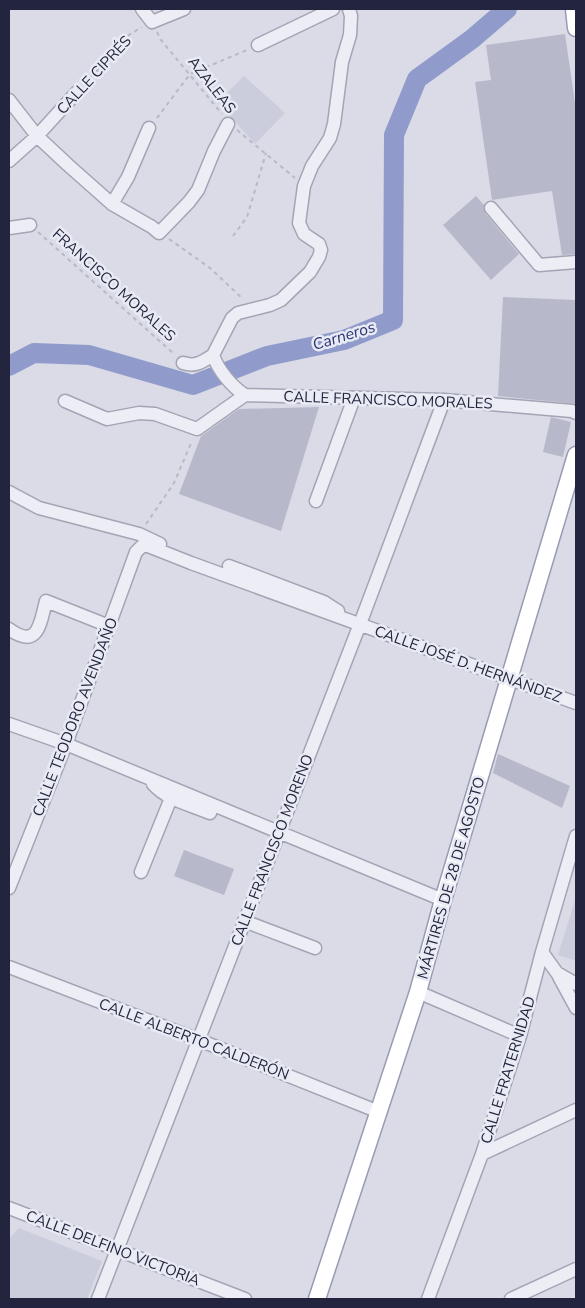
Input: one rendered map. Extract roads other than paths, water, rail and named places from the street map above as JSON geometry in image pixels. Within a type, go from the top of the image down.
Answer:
[{"type":"main road","points":[[574,9],[576,28]]},
{"type":"main road","name":"MÁRTIRES DE 28 DE AGOSTO","points":[[317,1299],[418,992],[443,900],[576,455]]},
{"type":"street","points":[[142,9],[152,22],[184,9]]},
{"type":"street","points":[[258,45],[333,9]]},
{"type":"street","points":[[183,363],[190,365],[199,364],[214,359],[232,318],[238,314],[270,306],[281,300],[310,272],[319,257],[321,250],[319,244],[304,234],[299,223],[304,186],[312,166],[330,138],[334,124],[342,62],[350,35],[351,16],[349,9]]},
{"type":"street","name":"CALLE CIPRÉS","points":[[9,161],[37,136],[77,92]]},
{"type":"street","points":[[9,100],[37,136],[112,204],[159,233],[198,190],[214,151],[228,124]]},
{"type":"street","points":[[112,204],[128,177],[150,128]]},
{"type":"street","points":[[491,208],[538,265],[576,262]]},
{"type":"street","points":[[9,228],[30,225]]},
{"type":"street","points":[[65,402],[108,418],[155,414],[197,430],[245,395],[234,387],[214,359]]},
{"type":"street","name":"CALLE FRANCISCO MORALES","points":[[245,395],[444,400],[572,411],[576,413]]},
{"type":"street","points":[[316,501],[354,398]]},
{"type":"street","name":"CALLE FRANCISCO MORENO","points":[[98,1299],[360,624],[444,400]]},
{"type":"street","name":"CALLE JOSÉ D. HERNÁNDEZ","points":[[9,492],[39,508],[182,553],[191,563],[576,703]]},
{"type":"street","name":"CALLE TEODORO AVENDAÑO","points":[[9,888],[66,744],[141,540]]},
{"type":"street","name":"CALLE JOSÉ D. HERNÁNDEZ","points":[[229,566],[324,602],[360,624]]},
{"type":"street","points":[[9,629],[27,638],[33,636],[38,631],[46,602],[109,626]]},
{"type":"street","points":[[9,724],[66,744],[443,900]]},
{"type":"street","points":[[149,778],[160,791],[171,798],[235,823],[250,821]]},
{"type":"street","points":[[141,872],[171,798]]},
{"type":"street","name":"CALLE FRATERNIDAD","points":[[428,1299],[482,1154],[520,1036],[576,836]]},
{"type":"street","points":[[244,921],[315,948]]},
{"type":"street","points":[[542,952],[557,973],[576,1008]]},
{"type":"street","name":"CALLE ALBERTO CALDERÓN","points":[[9,967],[379,1112]]},
{"type":"street","points":[[557,973],[576,984]]},
{"type":"street","points":[[418,992],[520,1036]]},
{"type":"street","points":[[482,1154],[576,1110]]},
{"type":"street","name":"CALLE DELFINO VICTORIA","points":[[9,1208],[245,1299]]},
{"type":"street","points":[[510,1299],[576,1269]]},
{"type":"waterway","name":"Carneros","points":[[9,366],[34,353],[89,355],[193,385],[267,356],[344,340],[393,320],[394,135],[417,79],[472,39],[507,9]]}]
